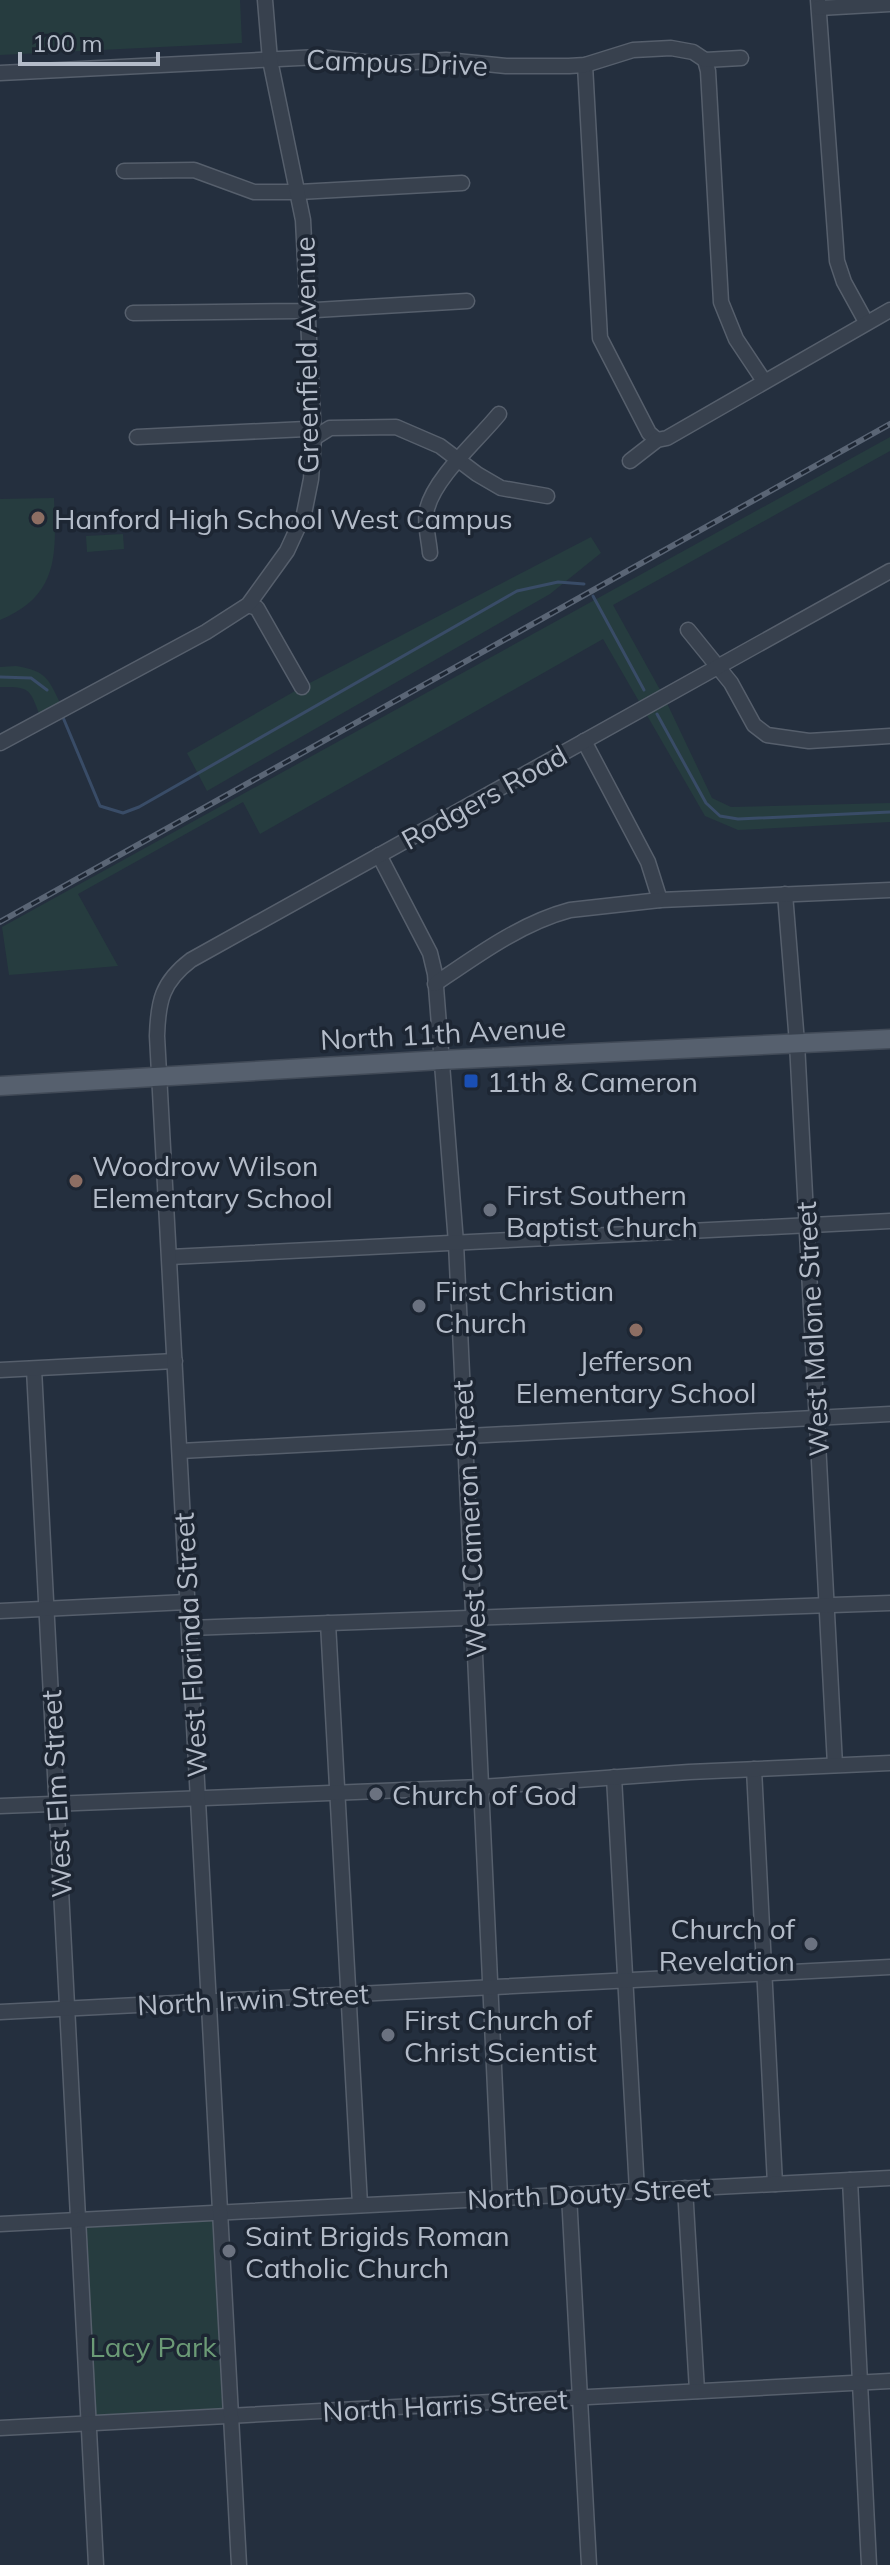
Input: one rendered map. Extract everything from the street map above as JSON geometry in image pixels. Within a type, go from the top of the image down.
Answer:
[{"type":"main road","name":"North 11th Avenue","points":[[0,1086],[441,1060],[890,1039]]},
{"type":"street","name":"Greenfield Avenue","points":[[0,743],[206,632],[248,605],[277,568],[300,524],[311,479],[314,438],[303,220],[270,60],[265,0]]},
{"type":"street","points":[[866,322],[844,282],[837,261],[818,4],[890,4]]},
{"type":"street","name":"Campus Drive","points":[[0,73],[319,57],[382,64],[446,60],[506,66],[585,65],[617,53],[671,48],[693,52],[705,60],[741,58]]},
{"type":"street","points":[[705,60],[721,302],[736,339],[764,381]]},
{"type":"street","points":[[585,65],[600,338],[649,433],[657,440]]},
{"type":"street","points":[[124,171],[194,170],[247,191],[299,192],[462,183]]},
{"type":"street","points":[[133,313],[308,310],[467,301]]},
{"type":"street","points":[[630,461],[657,440],[667,438],[890,310]]},
{"type":"street","points":[[430,553],[427,510],[458,459],[499,414]]},
{"type":"street","points":[[137,437],[306,429],[314,438],[330,428],[386,426],[412,432],[501,488],[547,496]]},
{"type":"street","name":"Rodgers Road","points":[[160,1077],[157,1036],[159,1001],[169,982],[183,966],[717,667],[888,576]]},
{"type":"street","points":[[248,605],[257,608],[302,687]]},
{"type":"street","points":[[688,630],[731,683],[754,725],[767,735],[809,741],[890,736]]},
{"type":"street","points":[[584,741],[648,862],[660,900]]},
{"type":"street","name":"West Cameron Street","points":[[379,855],[430,953],[435,984],[456,1243],[500,2197]]},
{"type":"street","points":[[435,984],[509,937],[555,914],[660,900],[890,890]]},
{"type":"street","name":"West Malone Street","points":[[785,894],[797,1043],[835,1765]]},
{"type":"street","name":"West Florinda Street","points":[[160,1077],[239,2565]]},
{"type":"street","points":[[170,1257],[890,1221]]},
{"type":"street","points":[[0,1370],[175,1361]]},
{"type":"street","name":"West Elm Street","points":[[34,1369],[96,2565]]},
{"type":"street","points":[[180,1451],[890,1414]]},
{"type":"street","points":[[0,1611],[187,1602]]},
{"type":"street","points":[[189,1628],[890,1603]]},
{"type":"street","points":[[328,1623],[360,2205]]},
{"type":"street","points":[[0,1806],[481,1787],[890,1763]]},
{"type":"street","points":[[754,1769],[775,2184]]},
{"type":"street","points":[[614,1777],[637,2191]]},
{"type":"street","name":"North Irwin Street","points":[[0,2012],[890,1967]]},
{"type":"street","name":"North Douty Street","points":[[0,2224],[890,2178]]},
{"type":"street","points":[[850,2180],[869,2565]]},
{"type":"street","points":[[685,2188],[697,2391]]},
{"type":"street","points":[[569,2195],[589,2565]]},
{"type":"street","name":"North Harris Street","points":[[0,2428],[890,2381]]},
{"type":"green space","points":[[0,0],[240,0],[242,43],[0,55]]},
{"type":"green space","points":[[890,437],[890,451],[613,605],[664,697],[712,798],[731,807],[890,803],[890,822],[738,830],[705,816],[603,639],[260,834],[243,802],[78,894],[118,966],[9,975],[2,927]]},
{"type":"green space","points":[[54,498],[54,554],[44,585],[20,610],[0,620],[0,499]]},
{"type":"green space","points":[[123,534],[124,549],[87,552],[86,536]]},
{"type":"green space","points":[[591,537],[601,553],[550,594],[207,791],[187,753],[302,687]]},
{"type":"green space","points":[[16,666],[42,674],[63,709],[42,720],[29,692],[0,687],[0,667]]},
{"type":"green space","name":"Lacy Park","points":[[219,2213],[225,2416],[89,2424],[78,2220]]},
{"type":"waterway","points":[[62,715],[100,806],[123,813],[139,807],[517,591],[558,582],[584,584]]},
{"type":"waterway","points":[[593,596],[644,690]]},
{"type":"waterway","points":[[0,677],[31,678],[47,690]]},
{"type":"waterway","points":[[657,714],[706,803],[720,816],[738,819],[890,812]]},
{"type":"railway","points":[[0,922],[890,424]]},
{"type":"place","name":"Hanford High School West Campus","points":[[38,518]]},
{"type":"place","name":"11th & Cameron","points":[[471,1081]]},
{"type":"place","name":"Woodrow Wilson Elementary School","points":[[76,1181]]},
{"type":"place","name":"First Southern Baptist Church","points":[[490,1210]]},
{"type":"place","name":"First Christian Church","points":[[419,1306]]},
{"type":"place","name":"Jefferson Elementary School","points":[[636,1330]]},
{"type":"place","name":"Church of God","points":[[376,1794]]},
{"type":"place","name":"Church of Revelation","points":[[811,1944]]},
{"type":"place","name":"First Church of Christ Scientist","points":[[388,2035]]},
{"type":"place","name":"Saint Brigids Roman Catholic Church","points":[[229,2251]]}]
